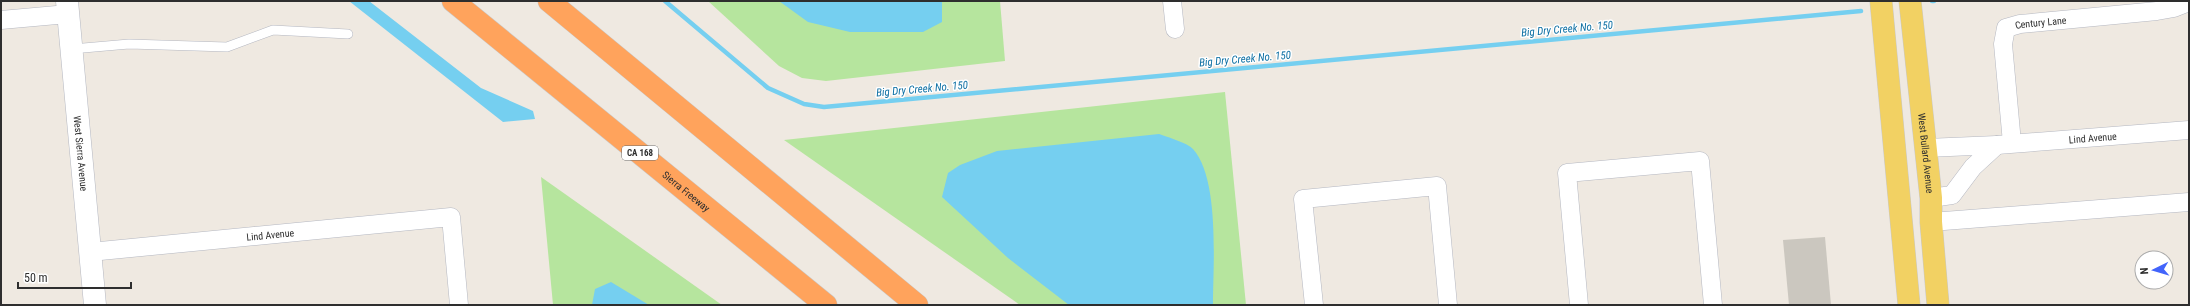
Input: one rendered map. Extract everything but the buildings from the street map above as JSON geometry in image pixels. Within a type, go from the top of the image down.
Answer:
[{"type":"highway","name":"Sierra Freeway","points":[[453,1],[826,305]]},
{"type":"highway","points":[[549,1],[916,305]]},
{"type":"main road","points":[[1881,1],[1909,305]]},
{"type":"main road","points":[[1898,1],[1915,59]]},
{"type":"main road","name":"West Bullard Avenue","points":[[1910,1],[1931,198],[1931,222],[1938,305]]},
{"type":"street","points":[[1172,1],[1175,29]]},
{"type":"street","name":"Century Lane","points":[[2004,144],[2003,44],[2006,28],[2020,24],[2174,8],[2189,2]]},
{"type":"street","points":[[1,20],[68,7]]},
{"type":"street","name":"West Sierra Avenue","points":[[68,7],[96,305]]},
{"type":"street","name":"Lind Avenue","points":[[1926,148],[2004,144],[2189,130]]},
{"type":"street","points":[[1931,198],[1952,195],[1973,167],[2004,144]]},
{"type":"street","points":[[1579,305],[1567,173],[1700,161],[1713,305]]},
{"type":"street","points":[[1314,305],[1304,198],[1437,186],[1448,305]]},
{"type":"street","points":[[1931,222],[2189,202]]},
{"type":"street","name":"Lind Avenue","points":[[90,252],[451,217],[459,305]]},
{"type":"lane","points":[[72,49],[129,44],[228,47],[273,30],[348,34]]},
{"type":"green space","points":[[708,1],[1000,1],[1005,61],[826,81],[802,78],[779,66]]},
{"type":"green space","points":[[1225,92],[1246,305],[1020,305],[784,140]]},
{"type":"green space","points":[[541,177],[722,305],[553,305]]},
{"type":"water","points":[[349,1],[369,1],[481,88],[533,111],[535,119],[503,122]]},
{"type":"water","points":[[779,1],[942,1],[942,22],[923,32],[850,32],[808,22]]},
{"type":"water","points":[[1159,134],[1182,142],[1193,149],[1202,163],[1208,180],[1214,246],[1213,305],[1069,305],[1008,258],[942,197],[948,173],[960,165],[997,151]]},
{"type":"water","points":[[611,282],[649,305],[592,305],[595,289]]},
{"type":"waterway","name":"Big Dry Creek No. 150","points":[[665,1],[768,88],[804,104],[824,107],[1861,11]]}]
